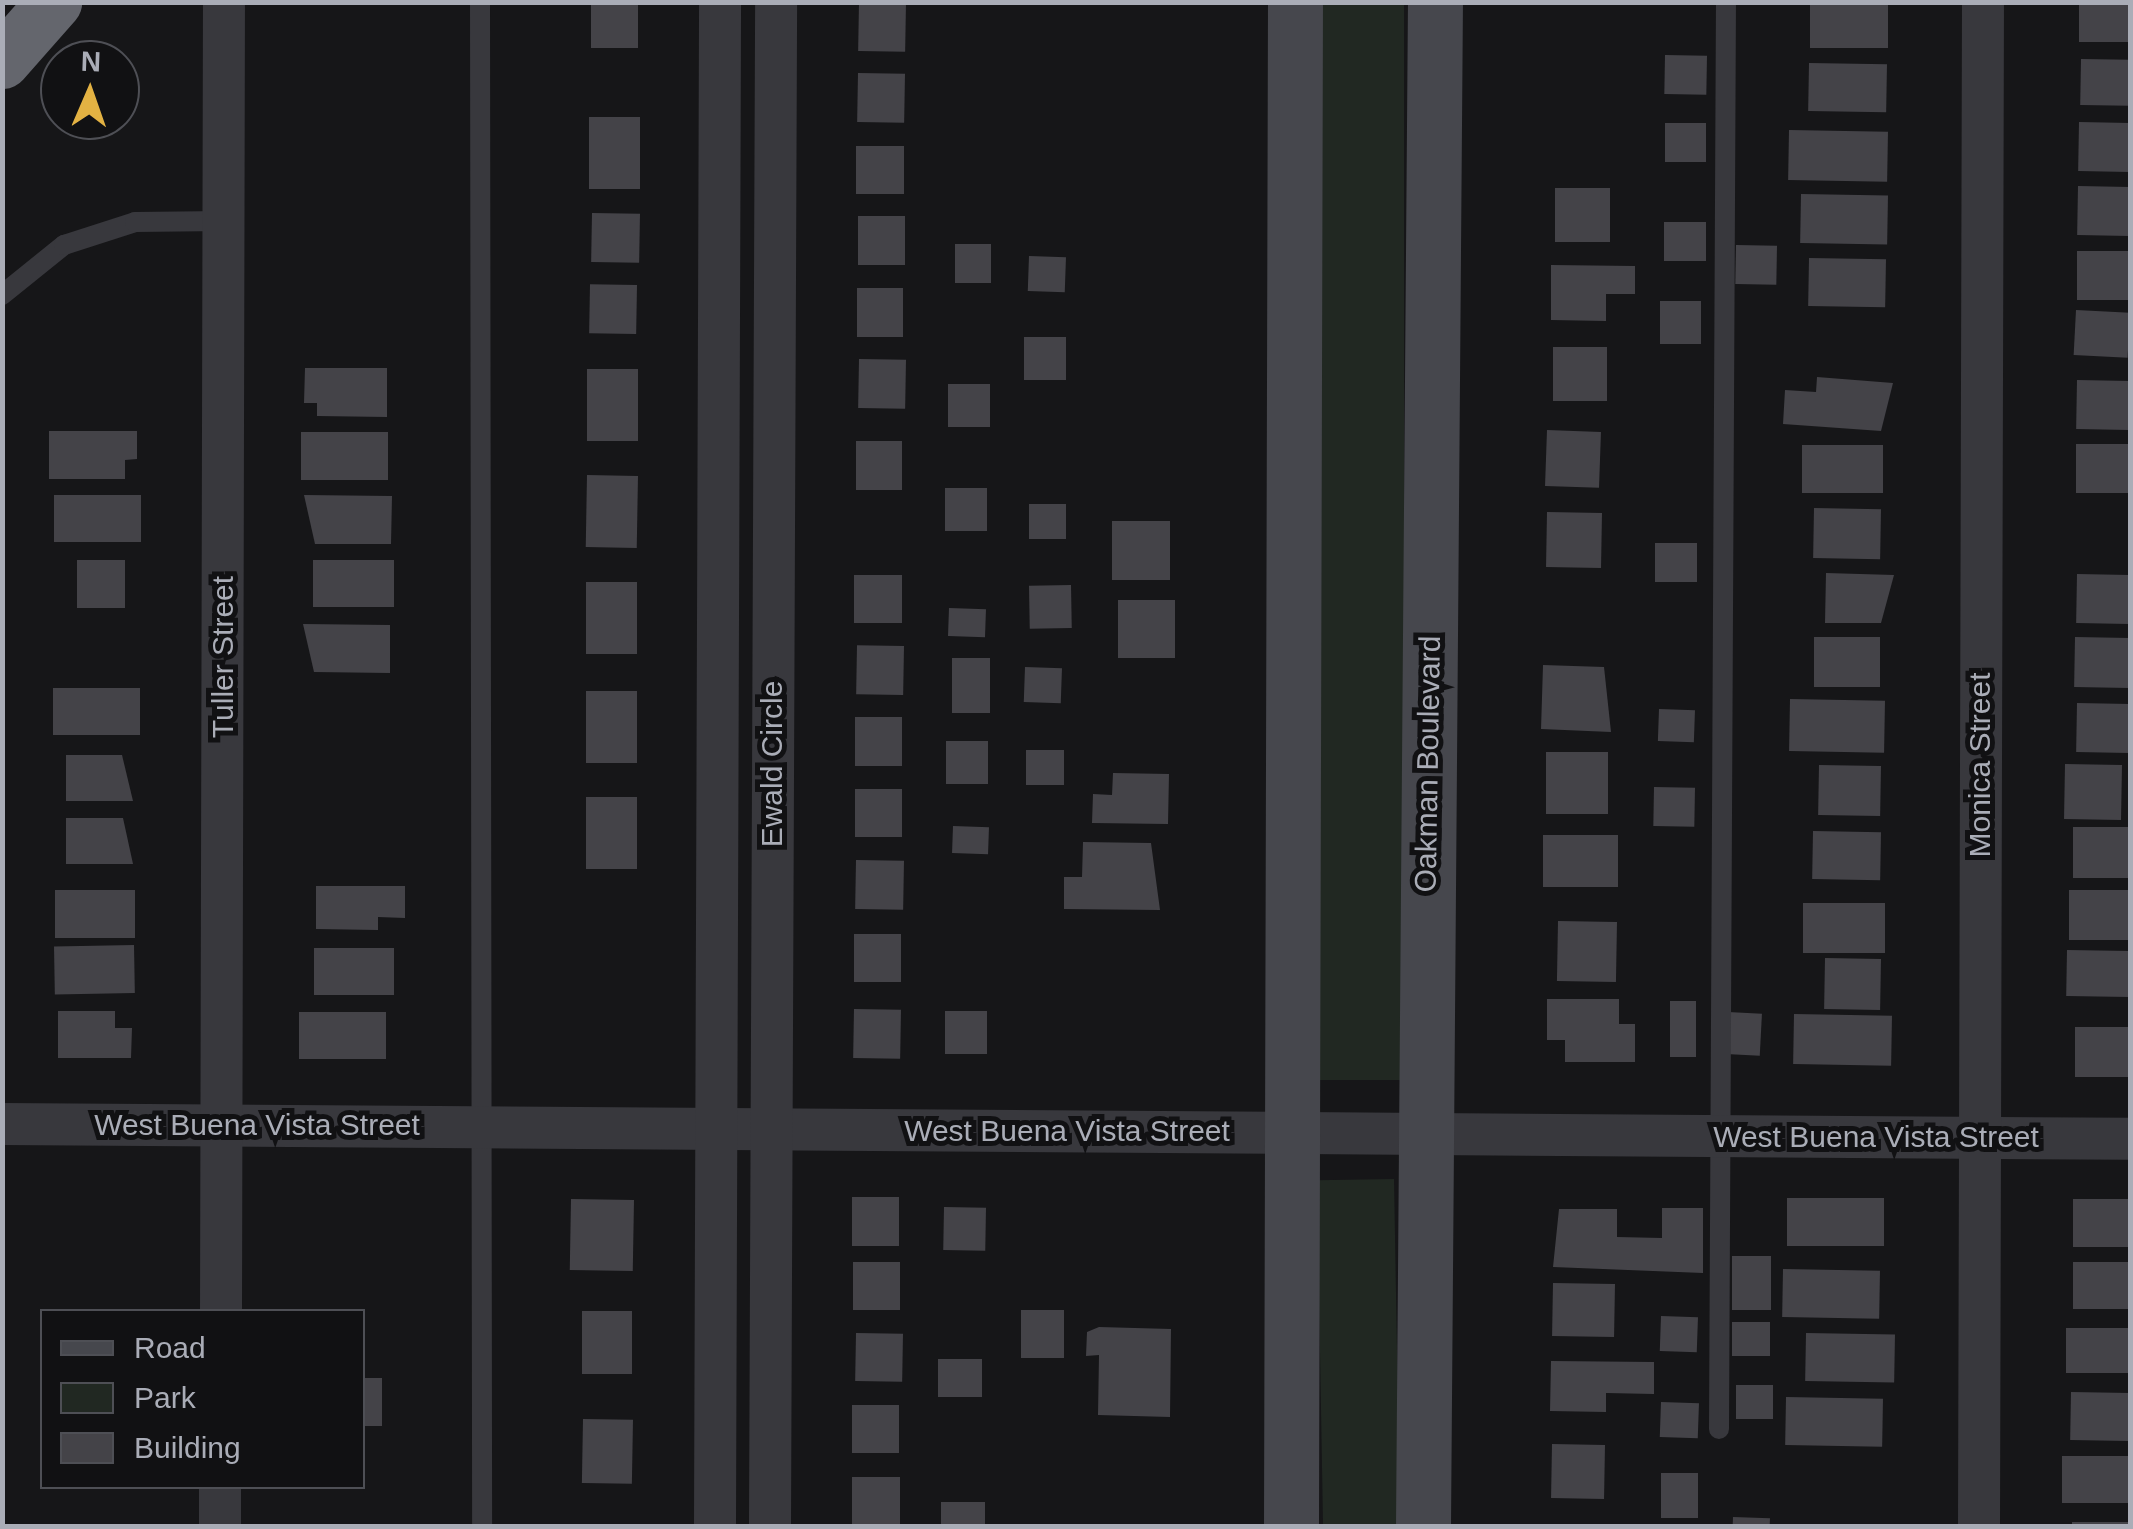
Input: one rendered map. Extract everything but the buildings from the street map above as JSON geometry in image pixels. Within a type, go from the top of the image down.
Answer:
[{"type":"highway","points":[[2,61],[54,2]]},
{"type":"street","name":"Tuller Street","points":[[221,1309],[224,2]]},
{"type":"street","name":"Ewald Circle","points":[[715,1526],[720,2]]},
{"type":"street","name":"Ewald Circle","points":[[770,1526],[776,2]]},
{"type":"street","points":[[1291,1526],[1294,2]]},
{"type":"street","name":"Oakman Boulevard","points":[[1423,1526],[1435,2]]},
{"type":"street","name":"Monica Street","points":[[1979,1526],[1983,2]]},
{"type":"street","name":"West Buena Vista Street","points":[[2,1124],[2130,1140]]},
{"type":"street","points":[[220,1489],[220,1526]]},
{"type":"lane","points":[[480,2],[485,1127],[482,1526]]},
{"type":"lane","points":[[1720,1429],[1726,2]]},
{"type":"lane","points":[[2,294],[64,245],[135,222],[224,221]]},
{"type":"green space","points":[[1317,3],[1404,3],[1404,1080],[1317,1080]]},
{"type":"green space","points":[[1394,1179],[1400,1526],[1323,1526],[1317,1180]]}]
